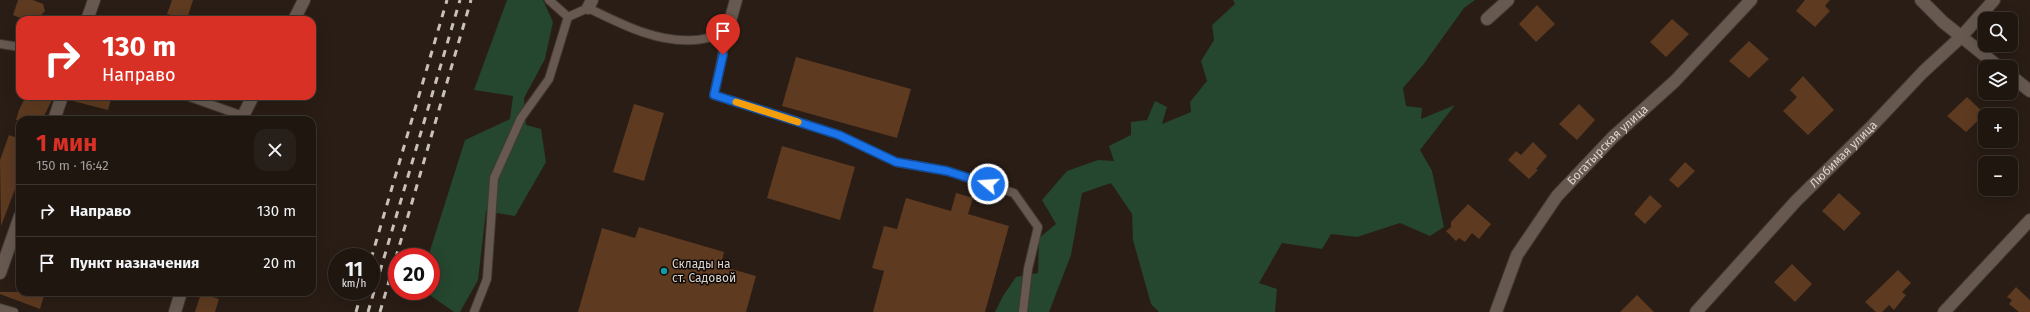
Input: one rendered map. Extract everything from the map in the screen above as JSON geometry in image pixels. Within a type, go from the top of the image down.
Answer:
[{"type":"street","points":[[88,16],[94,0]]},
{"type":"street","points":[[296,16],[304,0]]},
{"type":"street","points":[[727,32],[736,0]]},
{"type":"street","points":[[1487,19],[1508,0]]},
{"type":"street","name":"Богатырская улица","points":[[1496,312],[1517,255],[1557,196],[1613,137],[1674,81],[1751,0]]},
{"type":"street","points":[[1921,0],[1961,37],[1990,60]]},
{"type":"street","name":"Любимая улица","points":[[1696,312],[1796,201],[1870,128],[1923,72],[1961,37],[1994,0]]},
{"type":"street","points":[[2018,82],[2030,91]]},
{"type":"street","points":[[55,116],[61,100]]},
{"type":"street","points":[[243,116],[252,100]]},
{"type":"street","points":[[1944,312],[2030,220]]},
{"type":"street","points":[[0,274],[16,228]]},
{"type":"street","points":[[175,312],[180,296]]},
{"type":"lane","points":[[549,0],[568,17]]},
{"type":"lane","points":[[474,312],[487,279],[494,178],[521,118],[549,79],[568,17],[590,4],[632,29],[667,38],[694,40],[727,32],[714,95],[839,135],[896,162],[947,171],[1014,193],[1038,227],[1028,269],[1023,312]]},
{"type":"lane","points":[[0,44],[16,46]]},
{"type":"lane","points":[[197,100],[237,116]]},
{"type":"lane","points":[[0,308],[14,312]]},
{"type":"green space","points":[[507,0],[543,0],[553,22],[545,59],[524,98],[526,125],[541,129],[546,162],[515,216],[486,211],[478,280],[460,312],[454,312],[437,300],[440,300],[440,248],[431,248],[465,140],[510,119],[513,96],[474,90]]},
{"type":"green space","points":[[1233,0],[1475,0],[1464,8],[1423,65],[1403,88],[1406,106],[1422,108],[1421,119],[1455,105],[1420,150],[1432,171],[1444,227],[1430,236],[1400,223],[1357,237],[1331,234],[1322,249],[1282,243],[1259,283],[1277,289],[1275,312],[1159,312],[1151,304],[1133,240],[1132,214],[1111,183],[1082,193],[1071,255],[1049,312],[995,312],[1003,296],[1016,277],[1038,273],[1039,238],[1056,224],[1042,200],[1067,171],[1098,160],[1114,161],[1109,146],[1131,135],[1131,122],[1147,120],[1155,101],[1167,107],[1162,124],[1191,112],[1190,102],[1207,81],[1201,61],[1214,40],[1212,25],[1235,4]]},
{"type":"building","points":[[18,0],[33,0],[43,4],[45,11],[40,16],[13,15]]},
{"type":"building","points":[[172,0],[193,0],[188,16],[175,16],[167,14]]},
{"type":"building","points":[[1805,0],[1830,0],[1825,6],[1830,11],[1815,27],[1796,11]]},
{"type":"building","points":[[1537,5],[1555,24],[1536,42],[1519,24]]},
{"type":"building","points":[[1672,19],[1689,34],[1666,57],[1650,42]]},
{"type":"building","points":[[1749,41],[1769,59],[1749,78],[1729,61]]},
{"type":"building","points":[[796,57],[911,89],[897,138],[782,106]]},
{"type":"building","points":[[1803,76],[1834,110],[1808,135],[1783,111],[1797,97],[1790,90]]},
{"type":"building","points":[[1967,97],[1979,108],[1978,121],[1966,132],[1947,116]]},
{"type":"building","points":[[24,100],[52,100],[44,116],[17,116]]},
{"type":"building","points":[[69,100],[111,100],[108,110]]},
{"type":"building","points":[[634,104],[664,113],[644,181],[613,172]]},
{"type":"building","points":[[1579,104],[1595,120],[1577,140],[1559,124]]},
{"type":"building","points":[[9,135],[16,138],[16,187],[1,226],[0,160]]},
{"type":"building","points":[[1533,142],[1547,156],[1536,169],[1538,170],[1529,179],[1508,160],[1516,151],[1521,155]]},
{"type":"building","points":[[782,146],[855,167],[840,220],[767,198]]},
{"type":"building","points":[[1685,162],[1695,171],[1678,188],[1669,180]]},
{"type":"building","points":[[956,193],[973,198],[968,214],[1009,226],[985,312],[873,312],[884,271],[872,268],[884,226],[897,229],[906,198],[951,211]]},
{"type":"building","points":[[1839,193],[1861,213],[1844,231],[1822,211]]},
{"type":"building","points":[[1650,195],[1662,206],[1645,224],[1634,214]]},
{"type":"building","points":[[1468,204],[1491,224],[1479,239],[1472,233],[1465,242],[1459,238],[1456,241],[1446,231],[1451,227],[1451,222]]},
{"type":"building","name":"Склады на ст. Садовой","points":[[639,227],[724,252],[721,266],[756,276],[746,312],[578,312],[602,228],[635,238]]},
{"type":"building","points":[[1792,264],[1812,284],[1795,302],[1774,282]]},
{"type":"building","points":[[1898,270],[1911,283],[1902,292],[1906,295],[1894,310],[1889,305],[1882,312],[1876,312],[1865,302]]},
{"type":"building","points":[[2016,287],[2030,300],[2030,312],[2019,312],[2009,304],[2012,300],[2007,297]]},
{"type":"building","points":[[0,292],[16,292],[16,296],[44,296],[40,309],[0,294]]},
{"type":"building","points":[[1637,295],[1654,312],[1620,312]]},
{"type":"building","points":[[200,296],[210,296],[219,299],[215,312],[195,312]]},
{"type":"railway","points":[[374,248],[447,0]]},
{"type":"railway","points":[[368,312],[460,0]]},
{"type":"railway","points":[[380,312],[471,0]]},
{"type":"railway","points":[[356,312],[359,300]]},
{"type":"slow traffic","points":[[736,102],[798,122]]},
{"type":"place","name":"Склады на ст. Садовой","points":[[664,271]]},
{"type":"route","points":[[723,55],[714,95],[839,135],[896,162],[947,171],[988,184]]}]
